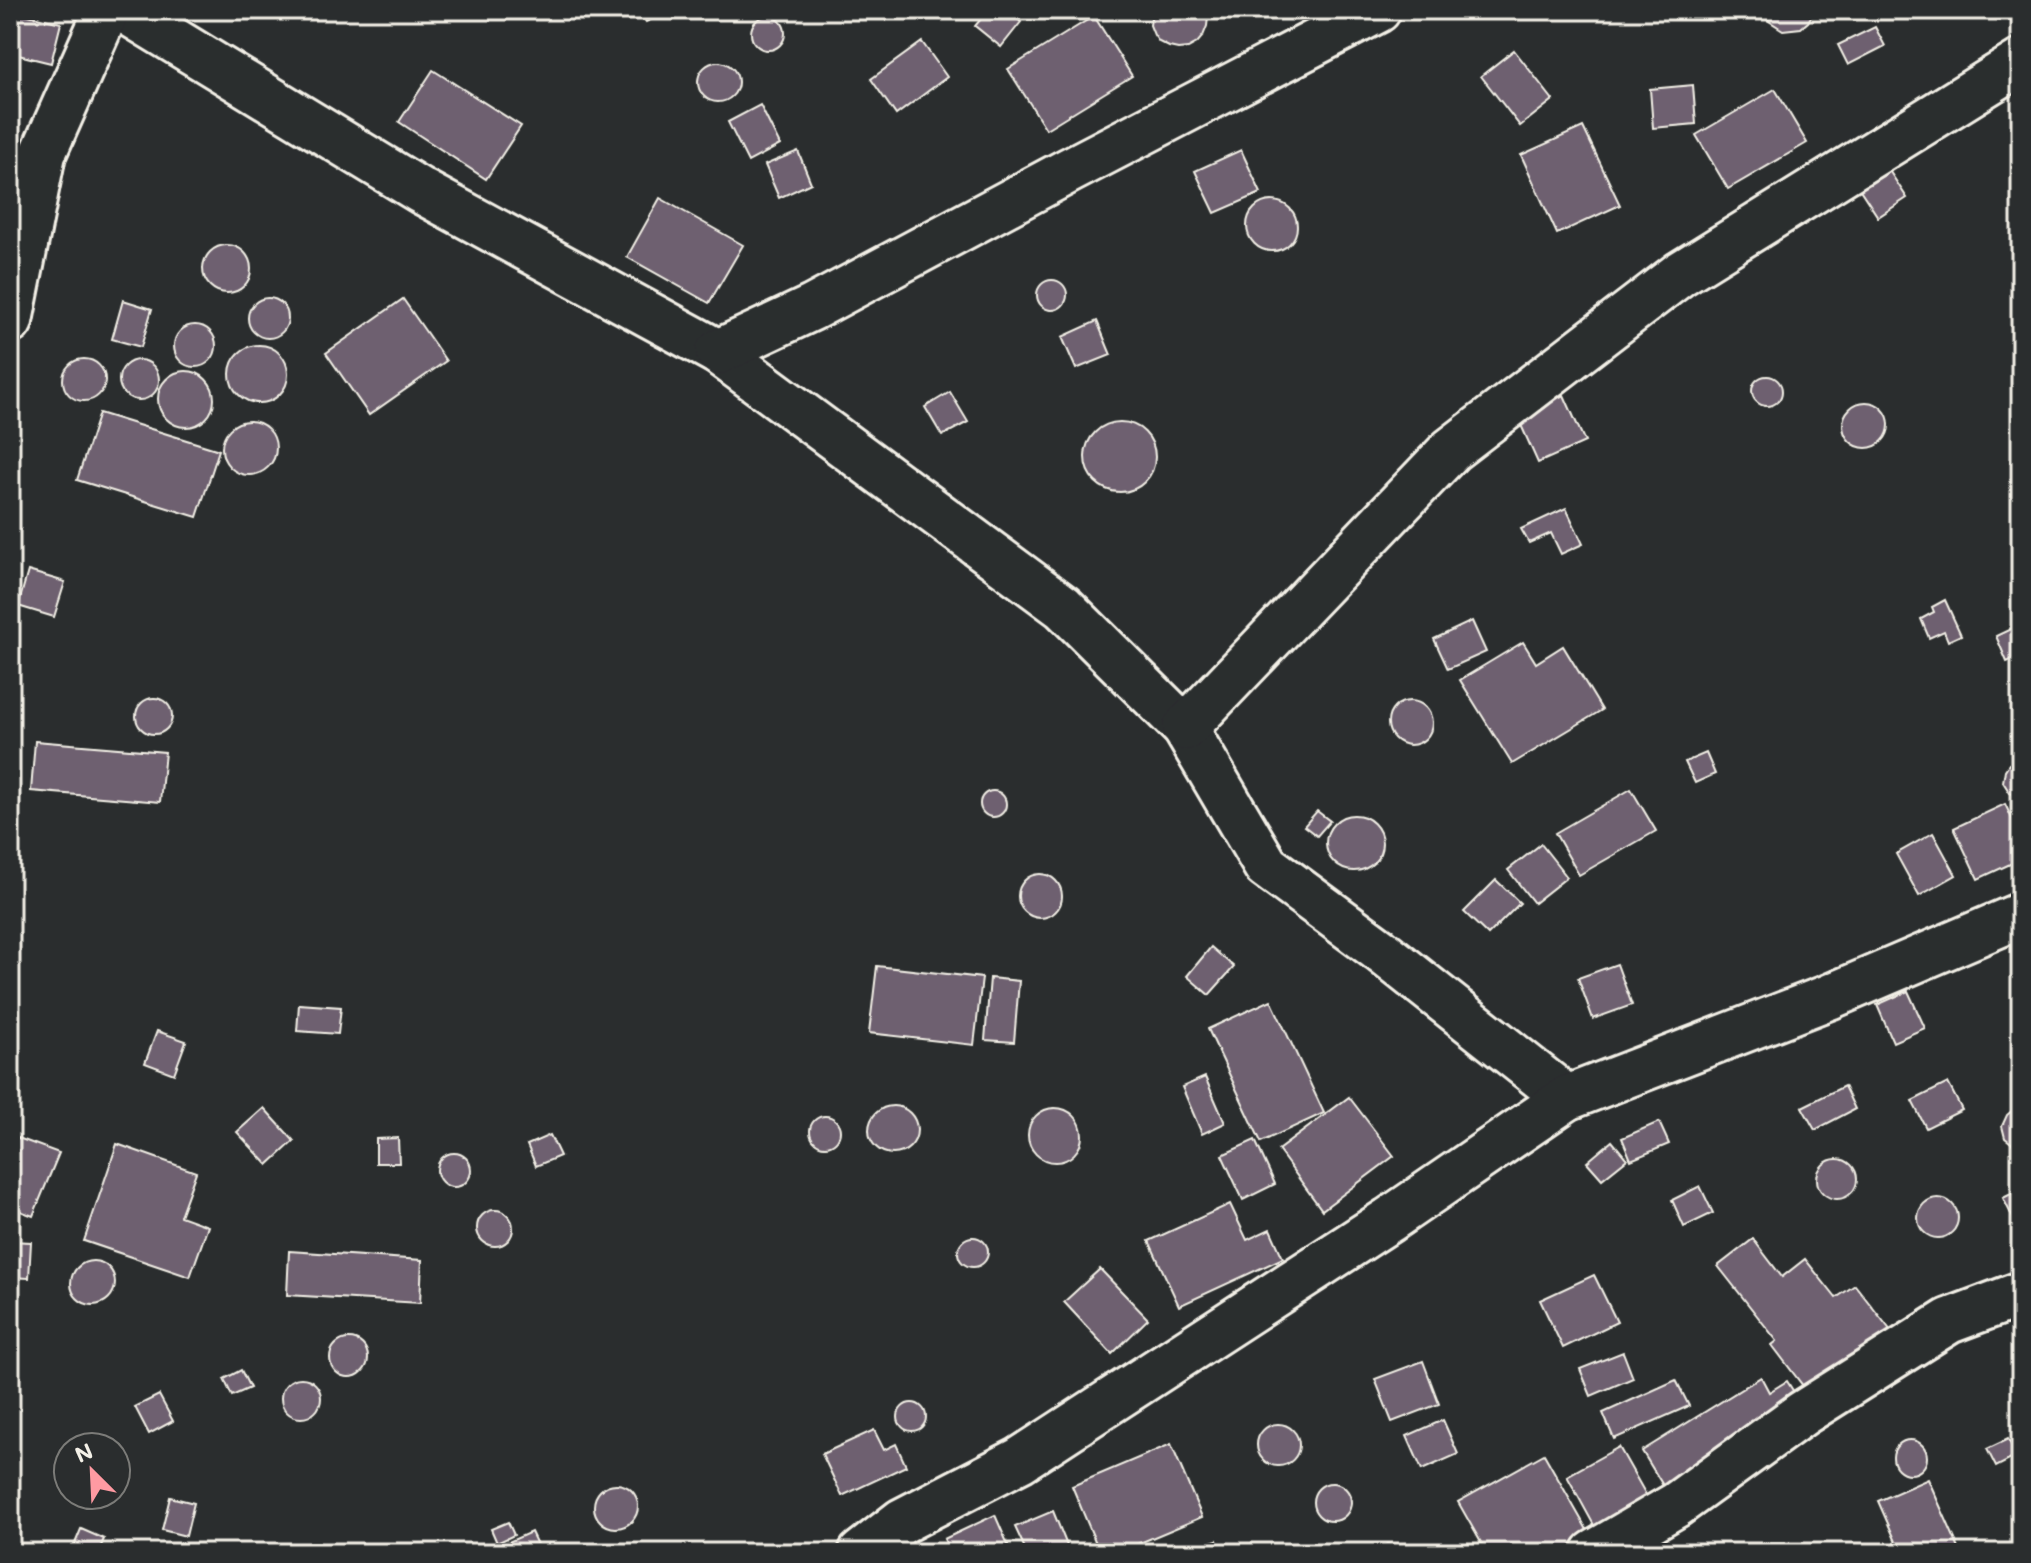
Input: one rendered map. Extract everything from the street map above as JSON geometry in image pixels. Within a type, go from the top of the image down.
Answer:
[{"type":"street","points":[[10,321],[43,154],[107,10]]},
{"type":"street","points":[[124,10],[421,191],[718,352],[1063,607],[1185,728],[1266,866],[1380,950],[1567,1098]]},
{"type":"street","points":[[718,352],[812,308],[1084,162],[1378,10]]},
{"type":"street","points":[[1185,728],[1451,450],[1680,274],[2021,62]]},
{"type":"street","points":[[861,1553],[902,1521],[1033,1451],[1389,1220],[1567,1098],[1829,997],[2021,915]]},
{"type":"street","points":[[1594,1553],[1676,1505],[1803,1413],[1949,1321],[2021,1294]]},
{"type":"building","points":[[568,10],[602,10],[598,16],[584,20]]},
{"type":"building","points":[[641,10],[672,10],[646,22]]},
{"type":"building","points":[[988,10],[1007,10],[1021,22],[1001,47],[975,26]]},
{"type":"building","points":[[1152,10],[1206,10],[1207,26],[1197,43],[1188,48],[1169,47],[1154,35],[1150,25]]},
{"type":"building","points":[[1763,10],[1815,10],[1801,28],[1783,30],[1769,21]]},
{"type":"building","points":[[20,13],[61,23],[51,63],[10,53]]},
{"type":"building","points":[[768,16],[780,21],[785,33],[780,45],[768,50],[756,45],[751,33],[756,21]]},
{"type":"building","points":[[1094,16],[1132,76],[1046,129],[1008,69]]},
{"type":"building","points":[[1875,27],[1885,46],[1848,65],[1838,45]]},
{"type":"building","points":[[922,42],[947,77],[896,115],[871,79]]},
{"type":"building","points":[[1514,50],[1553,100],[1520,126],[1481,76]]},
{"type":"building","points":[[718,62],[732,68],[738,82],[732,96],[718,102],[704,96],[698,82],[704,68]]},
{"type":"building","points":[[433,70],[521,126],[486,179],[399,122]]},
{"type":"building","points":[[1693,85],[1696,124],[1653,128],[1650,89]]},
{"type":"building","points":[[1775,89],[1807,143],[1728,189],[1696,135]]},
{"type":"building","points":[[760,105],[780,145],[748,162],[728,122]]},
{"type":"building","points":[[1583,127],[1620,205],[1557,234],[1521,155]]},
{"type":"building","points":[[1241,150],[1261,193],[1215,213],[1195,171]]},
{"type":"building","points":[[798,151],[811,183],[779,198],[765,165]]},
{"type":"building","points":[[2021,156],[2021,179],[2013,167]]},
{"type":"building","points":[[1888,169],[1907,198],[1878,217],[1859,188]]},
{"type":"building","points":[[660,198],[743,245],[709,303],[627,257]]},
{"type":"building","points":[[1272,201],[1289,209],[1297,226],[1289,243],[1272,251],[1255,243],[1247,226],[1255,209]]},
{"type":"building","points":[[227,245],[236,246],[244,252],[250,260],[250,278],[244,286],[236,292],[227,293],[218,292],[210,286],[204,278],[203,269],[204,260],[210,252],[218,246]]},
{"type":"building","points":[[1052,280],[1062,285],[1067,295],[1062,305],[1052,310],[1042,305],[1037,295],[1042,285]]},
{"type":"building","points":[[268,298],[282,304],[288,318],[282,332],[268,338],[254,332],[248,318],[254,304]]},
{"type":"building","points":[[403,299],[446,361],[369,415],[326,353]]},
{"type":"building","points":[[123,300],[152,309],[141,347],[112,339]]},
{"type":"building","points":[[1097,321],[1111,355],[1076,369],[1062,337]]},
{"type":"building","points":[[195,325],[210,331],[216,346],[210,361],[195,367],[180,361],[174,346],[180,331]]},
{"type":"building","points":[[259,345],[270,347],[279,354],[286,363],[286,385],[279,394],[270,401],[259,403],[248,401],[239,394],[232,385],[230,374],[232,363],[239,354],[248,347]]},
{"type":"building","points":[[84,359],[99,365],[105,380],[99,395],[84,401],[69,395],[63,380],[69,365]]},
{"type":"building","points":[[139,360],[153,366],[159,380],[153,394],[139,400],[125,394],[119,380],[125,366]]},
{"type":"building","points":[[186,371],[206,379],[214,399],[206,419],[186,427],[166,419],[158,399],[166,379]]},
{"type":"building","points":[[1767,376],[1778,380],[1782,391],[1778,402],[1767,406],[1756,402],[1752,391],[1756,380]]},
{"type":"building","points":[[950,392],[968,422],[942,436],[925,407]]},
{"type":"building","points":[[1564,395],[1585,442],[1538,463],[1517,416]]},
{"type":"building","points":[[1866,402],[1883,408],[1889,425],[1883,442],[1866,448],[1849,442],[1843,425],[1849,408]]},
{"type":"building","points":[[99,413],[219,450],[197,517],[77,480]]},
{"type":"building","points":[[249,421],[268,429],[276,448],[268,467],[249,475],[230,467],[222,448],[230,429]]},
{"type":"building","points":[[1120,422],[1145,432],[1155,457],[1145,482],[1120,492],[1095,482],[1085,457],[1095,432]]},
{"type":"building","points":[[1566,508],[1583,544],[1561,554],[1551,533],[1529,543],[1521,529]]},
{"type":"building","points":[[28,571],[65,582],[54,617],[18,606]]},
{"type":"building","points":[[1945,600],[1961,635],[1948,641],[1944,631],[1929,638],[1921,619],[1934,612],[1932,607]]},
{"type":"building","points":[[1472,621],[1486,652],[1448,669],[1434,639]]},
{"type":"building","points":[[2021,624],[2021,656],[2007,662],[1996,636]]},
{"type":"building","points":[[1523,642],[1536,663],[1563,646],[1602,710],[1512,764],[1460,680]]},
{"type":"building","points":[[154,698],[167,703],[172,716],[167,729],[154,734],[141,729],[136,716],[141,703]]},
{"type":"building","points":[[1410,701],[1426,707],[1432,723],[1426,739],[1410,745],[1394,739],[1388,723],[1394,707]]},
{"type":"building","points":[[35,741],[165,752],[160,802],[31,791]]},
{"type":"building","points":[[1706,753],[1715,774],[1695,783],[1685,762]]},
{"type":"building","points":[[2021,759],[2021,797],[2010,793],[2003,782],[2009,764]]},
{"type":"building","points":[[1631,789],[1656,831],[1579,875],[1555,833]]},
{"type":"building","points":[[993,791],[1003,794],[1006,804],[1003,814],[993,817],[983,814],[980,804],[983,794]]},
{"type":"building","points":[[2005,804],[2021,837],[2021,859],[1978,879],[1954,828]]},
{"type":"building","points":[[1317,811],[1330,821],[1317,836],[1304,826]]},
{"type":"building","points":[[1354,815],[1374,823],[1382,843],[1374,863],[1354,871],[1334,863],[1326,843],[1334,823]]},
{"type":"building","points":[[1933,833],[1956,875],[1919,896],[1896,854]]},
{"type":"building","points":[[1541,844],[1567,877],[1534,903],[1508,870]]},
{"type":"building","points":[[1040,874],[1055,881],[1062,896],[1055,911],[1040,918],[1025,911],[1018,896],[1025,881]]},
{"type":"building","points":[[1496,880],[1520,903],[1488,935],[1464,912]]},
{"type":"building","points":[[1211,947],[1234,967],[1209,995],[1187,976]]},
{"type":"building","points":[[1617,964],[1632,1005],[1593,1019],[1578,978]]},
{"type":"building","points":[[877,966],[982,978],[974,1045],[869,1033]]},
{"type":"building","points":[[990,978],[1019,981],[1014,1042],[985,1040]]},
{"type":"building","points":[[1908,991],[1925,1028],[1893,1042],[1877,1005]]},
{"type":"building","points":[[1271,1000],[1324,1113],[1261,1142],[1208,1029]]},
{"type":"building","points":[[299,1004],[341,1007],[338,1034],[297,1031]]},
{"type":"building","points":[[157,1031],[186,1041],[174,1074],[145,1063]]},
{"type":"building","points":[[1205,1077],[1225,1123],[1202,1134],[1182,1087]]},
{"type":"building","points":[[1948,1083],[1962,1110],[1926,1128],[1912,1101]]},
{"type":"building","points":[[1844,1086],[1855,1109],[1815,1130],[1802,1107]]},
{"type":"building","points":[[1349,1097],[1394,1156],[1322,1210],[1278,1150]]},
{"type":"building","points":[[893,1106],[910,1113],[917,1130],[910,1147],[893,1154],[876,1147],[869,1130],[876,1113]]},
{"type":"building","points":[[264,1108],[294,1141],[268,1165],[237,1132]]},
{"type":"building","points":[[1055,1108],[1074,1116],[1082,1135],[1074,1154],[1055,1162],[1036,1154],[1028,1135],[1036,1116]]},
{"type":"building","points":[[2021,1108],[2021,1147],[2005,1138],[2002,1126],[2007,1115]]},
{"type":"building","points":[[825,1116],[836,1120],[840,1131],[836,1142],[825,1146],[814,1142],[810,1131],[814,1120]]},
{"type":"building","points":[[1659,1122],[1669,1144],[1631,1160],[1622,1138]]},
{"type":"building","points":[[10,1135],[59,1153],[33,1216],[10,1207]]},
{"type":"building","points":[[550,1135],[560,1156],[536,1166],[527,1145]]},
{"type":"building","points":[[398,1138],[399,1163],[376,1163],[376,1139]]},
{"type":"building","points":[[1255,1140],[1275,1184],[1243,1200],[1222,1155]]},
{"type":"building","points":[[1612,1141],[1627,1159],[1602,1179],[1587,1162]]},
{"type":"building","points":[[117,1144],[196,1172],[180,1216],[208,1226],[190,1277],[84,1241]]},
{"type":"building","points":[[454,1153],[466,1158],[471,1170],[466,1182],[454,1187],[442,1182],[437,1170],[442,1158]]},
{"type":"building","points":[[1837,1159],[1851,1165],[1857,1179],[1851,1193],[1837,1199],[1823,1193],[1817,1179],[1823,1165]]},
{"type":"building","points":[[1700,1186],[1713,1213],[1684,1227],[1672,1200]]},
{"type":"building","points":[[2021,1189],[2021,1234],[2003,1198]]},
{"type":"building","points":[[1938,1198],[1952,1204],[1958,1218],[1952,1232],[1938,1238],[1924,1232],[1918,1218],[1924,1204]]},
{"type":"building","points":[[1230,1204],[1247,1240],[1270,1229],[1283,1258],[1179,1306],[1149,1241]]},
{"type":"building","points":[[495,1210],[508,1215],[513,1228],[508,1241],[495,1246],[482,1241],[477,1228],[482,1215]]},
{"type":"building","points":[[973,1237],[984,1241],[988,1252],[984,1263],[973,1267],[962,1263],[958,1252],[962,1241]]},
{"type":"building","points":[[1753,1239],[1782,1277],[1805,1259],[1836,1298],[1855,1285],[1895,1336],[1813,1399],[1772,1345],[1777,1341],[1718,1266]]},
{"type":"building","points":[[10,1241],[31,1242],[29,1278],[10,1277]]},
{"type":"building","points":[[289,1251],[422,1260],[420,1303],[287,1295]]},
{"type":"building","points":[[93,1261],[109,1267],[115,1283],[109,1299],[93,1305],[77,1299],[71,1283],[77,1267]]},
{"type":"building","points":[[1100,1269],[1148,1319],[1112,1354],[1064,1302]]},
{"type":"building","points":[[1594,1275],[1617,1322],[1563,1348],[1540,1300]]},
{"type":"building","points":[[349,1339],[362,1345],[368,1358],[362,1371],[349,1377],[336,1371],[330,1358],[336,1345]]},
{"type":"building","points":[[1623,1352],[1633,1378],[1591,1396],[1580,1369]]},
{"type":"building","points":[[1423,1361],[1439,1404],[1392,1422],[1375,1379]]},
{"type":"building","points":[[241,1370],[250,1388],[232,1396],[224,1379]]},
{"type":"building","points":[[1761,1377],[1769,1392],[1787,1381],[1804,1408],[1667,1492],[1642,1451]]},
{"type":"building","points":[[301,1378],[315,1384],[321,1398],[315,1412],[301,1418],[287,1412],[281,1398],[287,1384]]},
{"type":"building","points":[[1676,1380],[1689,1406],[1614,1439],[1603,1413]]},
{"type":"building","points":[[159,1395],[173,1421],[149,1434],[135,1407]]},
{"type":"building","points":[[912,1403],[922,1407],[926,1417],[922,1427],[912,1431],[902,1427],[898,1417],[902,1407]]},
{"type":"building","points":[[1443,1420],[1458,1454],[1422,1470],[1407,1436]]},
{"type":"building","points":[[1278,1424],[1293,1430],[1299,1445],[1293,1460],[1278,1466],[1263,1460],[1257,1445],[1263,1430]]},
{"type":"building","points":[[874,1430],[884,1450],[896,1444],[906,1466],[842,1496],[822,1454]]},
{"type":"building","points":[[2008,1439],[2017,1456],[1996,1467],[1987,1449]]},
{"type":"building","points":[[1910,1440],[1922,1445],[1927,1457],[1922,1469],[1910,1474],[1898,1469],[1893,1457],[1898,1445]]},
{"type":"building","points":[[1171,1444],[1202,1517],[1116,1553],[1100,1553],[1072,1486]]},
{"type":"building","points":[[1619,1447],[1649,1500],[1596,1529],[1567,1476]]},
{"type":"building","points":[[1544,1454],[1590,1535],[1558,1553],[1487,1553],[1458,1502]]},
{"type":"building","points":[[1928,1479],[1961,1553],[1901,1553],[1878,1501]]},
{"type":"building","points":[[1332,1483],[1345,1489],[1351,1502],[1345,1515],[1332,1521],[1319,1515],[1313,1502],[1319,1489]]},
{"type":"building","points":[[616,1484],[632,1490],[638,1506],[632,1522],[616,1528],[600,1522],[594,1506],[600,1490]]},
{"type":"building","points":[[170,1497],[194,1503],[186,1536],[162,1530]]},
{"type":"building","points":[[1053,1511],[1070,1553],[1027,1553],[1015,1527]]},
{"type":"building","points":[[995,1515],[1009,1547],[997,1553],[951,1553],[944,1539]]},
{"type":"building","points":[[508,1522],[514,1535],[497,1543],[491,1529]]},
{"type":"building","points":[[81,1529],[104,1539],[98,1553],[89,1553],[74,1546]]},
{"type":"building","points":[[531,1532],[541,1553],[508,1553],[504,1544]]},
{"type":"building","points":[[1217,1540],[1221,1553],[1176,1553]]},
{"type":"building","points":[[1387,1544],[1401,1547],[1407,1553],[1373,1553]]}]
